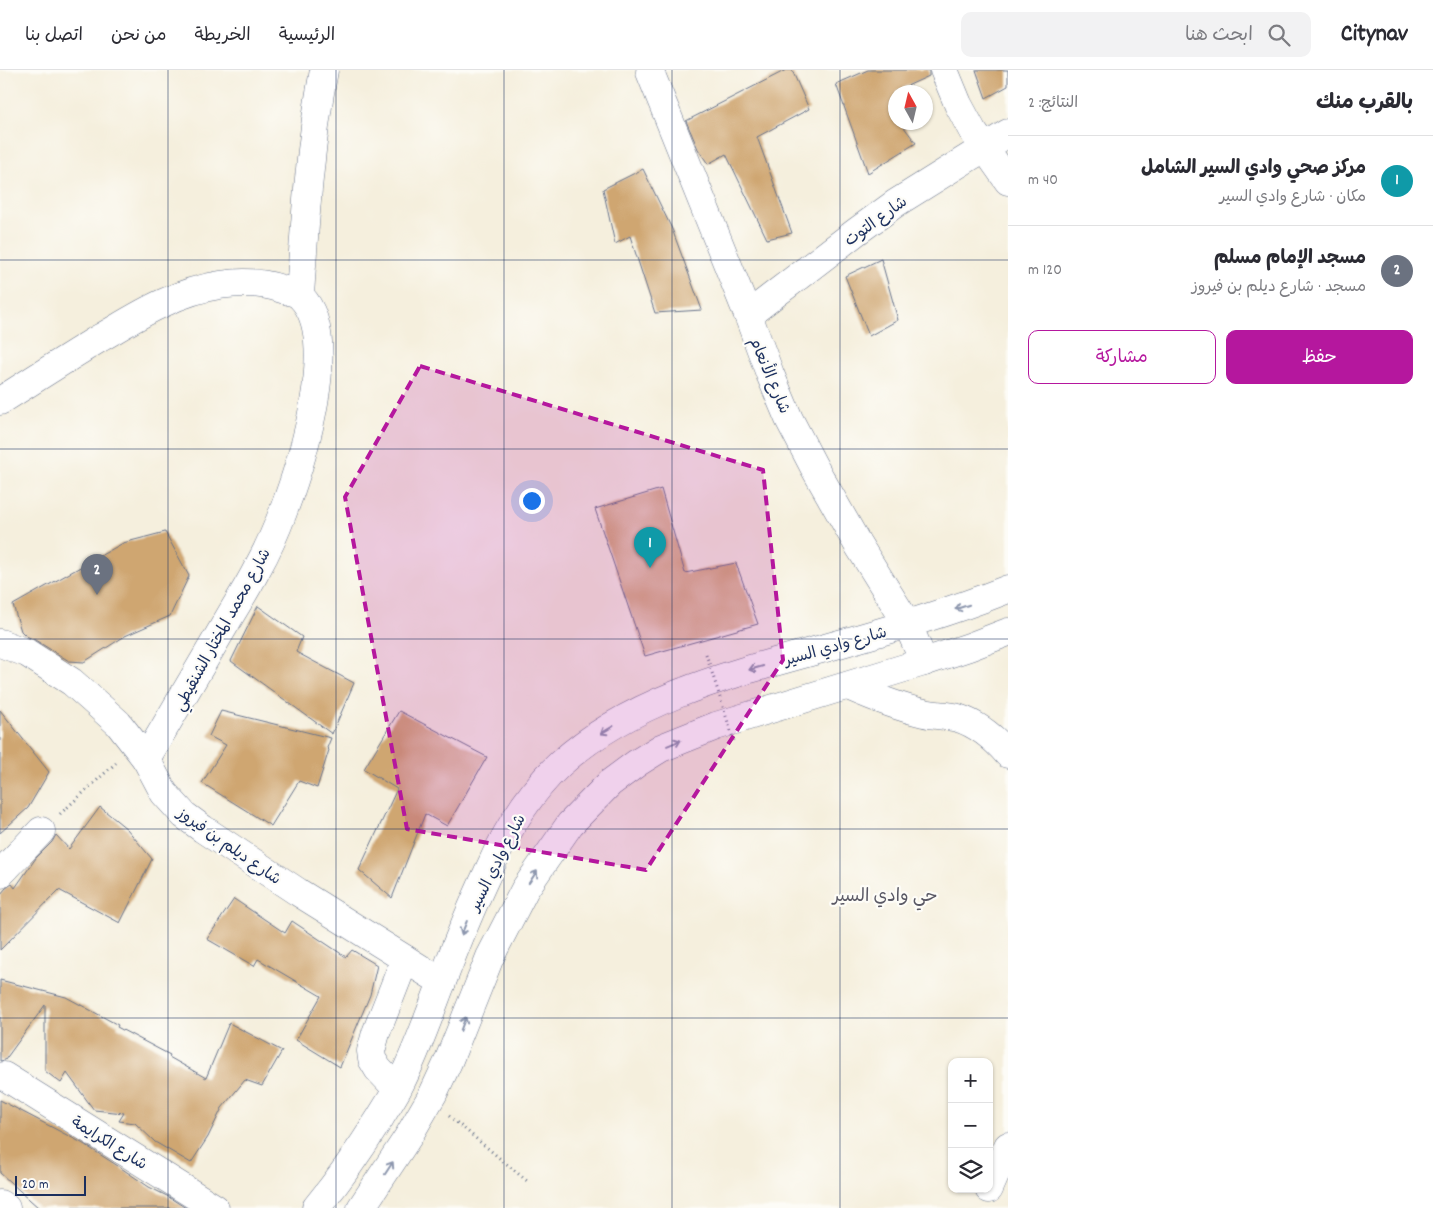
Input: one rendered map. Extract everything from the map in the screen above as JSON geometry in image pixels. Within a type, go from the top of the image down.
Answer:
[{"type":"street","points":[[0,401],[134,318],[164,302],[225,284],[253,283],[273,286],[300,295],[306,208],[324,70]]},
{"type":"street","points":[[944,70],[958,104],[972,130],[1008,181]]},
{"type":"street","name":"شارع الأنعام","points":[[650,72],[770,374],[790,419],[857,544],[908,625],[924,662]]},
{"type":"street","name":"شارع التوت","points":[[748,315],[896,203],[1008,133]]},
{"type":"street","name":"شارع محمد المختار الشنقيطي","points":[[140,752],[257,570],[283,513],[300,462],[318,380],[319,355],[316,325],[310,309],[300,295]]},
{"type":"street","name":"شارع وادي السير","points":[[316,1208],[348,1168],[398,1089],[419,1044],[488,870],[520,814],[537,790],[559,765],[604,731],[668,698],[733,674],[908,625],[971,604],[1008,589]]},
{"type":"street","points":[[361,1208],[399,1152],[430,1099],[448,1062],[490,957],[525,889],[570,824],[610,783],[661,748],[716,726],[924,662],[1008,632]]},
{"type":"street","name":"شارع ديلم بن فيروز","points":[[0,643],[27,653],[72,682],[118,723],[140,752],[164,793],[184,815],[298,892],[442,982]]},
{"type":"street","points":[[848,686],[881,701],[925,713],[958,718],[994,739],[1008,754]]},
{"type":"street","points":[[0,874],[42,831]]},
{"type":"street","points":[[398,1089],[378,1069],[372,1059],[371,1051],[376,1033],[405,959]]},
{"type":"street","name":"شارع الكرايمة","points":[[4,1076],[215,1208]]},
{"type":"street","points":[[993,1180],[1008,1146]]},
{"type":"street","points":[[981,1208],[987,1193]]},
{"type":"street","points":[[0,1204],[6,1208]]},
{"type":"path","points":[[706,654],[734,740]]},
{"type":"path","points":[[42,831],[140,752]]},
{"type":"path","points":[[430,1099],[527,1181]]},
{"type":"highlighted area","points":[[420,366],[763,470],[783,660],[646,870],[407,829],[345,497]]},
{"type":"building","points":[[786,70],[792,70],[809,109],[757,137],[792,233],[767,239],[726,154],[708,164],[698,149],[686,121]]},
{"type":"building","points":[[868,70],[929,70],[929,76],[909,85],[888,85],[888,130],[906,130],[916,143],[868,173],[836,84]]},
{"type":"building","points":[[976,70],[1008,70],[1008,86],[986,98]]},
{"type":"building","points":[[643,169],[672,229],[702,310],[655,313],[630,236],[615,244],[603,189]]},
{"type":"building","points":[[881,259],[898,320],[869,336],[845,276]]},
{"type":"building","points":[[661,489],[685,573],[736,563],[758,624],[645,656],[595,509]]},
{"type":"building","points":[[165,532],[189,576],[170,616],[125,636],[84,662],[69,661],[26,636],[21,631],[13,605],[123,543]]},
{"type":"building","points":[[258,606],[302,637],[296,652],[354,683],[332,734],[231,661]]},
{"type":"building","points":[[0,710],[49,772],[28,808],[0,833]]},
{"type":"building","points":[[221,711],[331,738],[317,788],[299,781],[271,826],[202,783],[226,745],[209,736]]},
{"type":"building","points":[[399,711],[487,757],[447,826],[425,814],[392,898],[359,870],[397,789],[364,769]]},
{"type":"building","points":[[100,807],[127,829],[152,859],[120,923],[59,890],[0,950],[0,895],[12,884],[15,888],[36,858],[52,842],[56,835],[69,849]]},
{"type":"building","points":[[234,899],[285,933],[292,921],[346,957],[352,950],[377,965],[370,995],[340,1067],[296,1040],[321,996],[258,959],[254,966],[207,939]]},
{"type":"building","points":[[0,980],[66,997],[170,1055],[169,1057],[206,1078],[229,1023],[282,1051],[262,1086],[245,1080],[222,1108],[208,1137],[191,1163],[155,1142],[135,1123],[119,1121],[124,1113],[94,1110],[67,1073],[61,1083],[45,1071],[45,1005],[5,1060],[0,1061]]},
{"type":"building","points":[[0,1100],[82,1143],[149,1187],[186,1208],[39,1208],[0,1173]]},
{"type":"place","name":"مركز صحي وادي السير الشامل","points":[[650,568]]},
{"type":"place","name":"مسجد الإمام مسلم","points":[[97,595]]},
{"type":"district","name":"حي وادي السير","points":[[885,895]]}]
